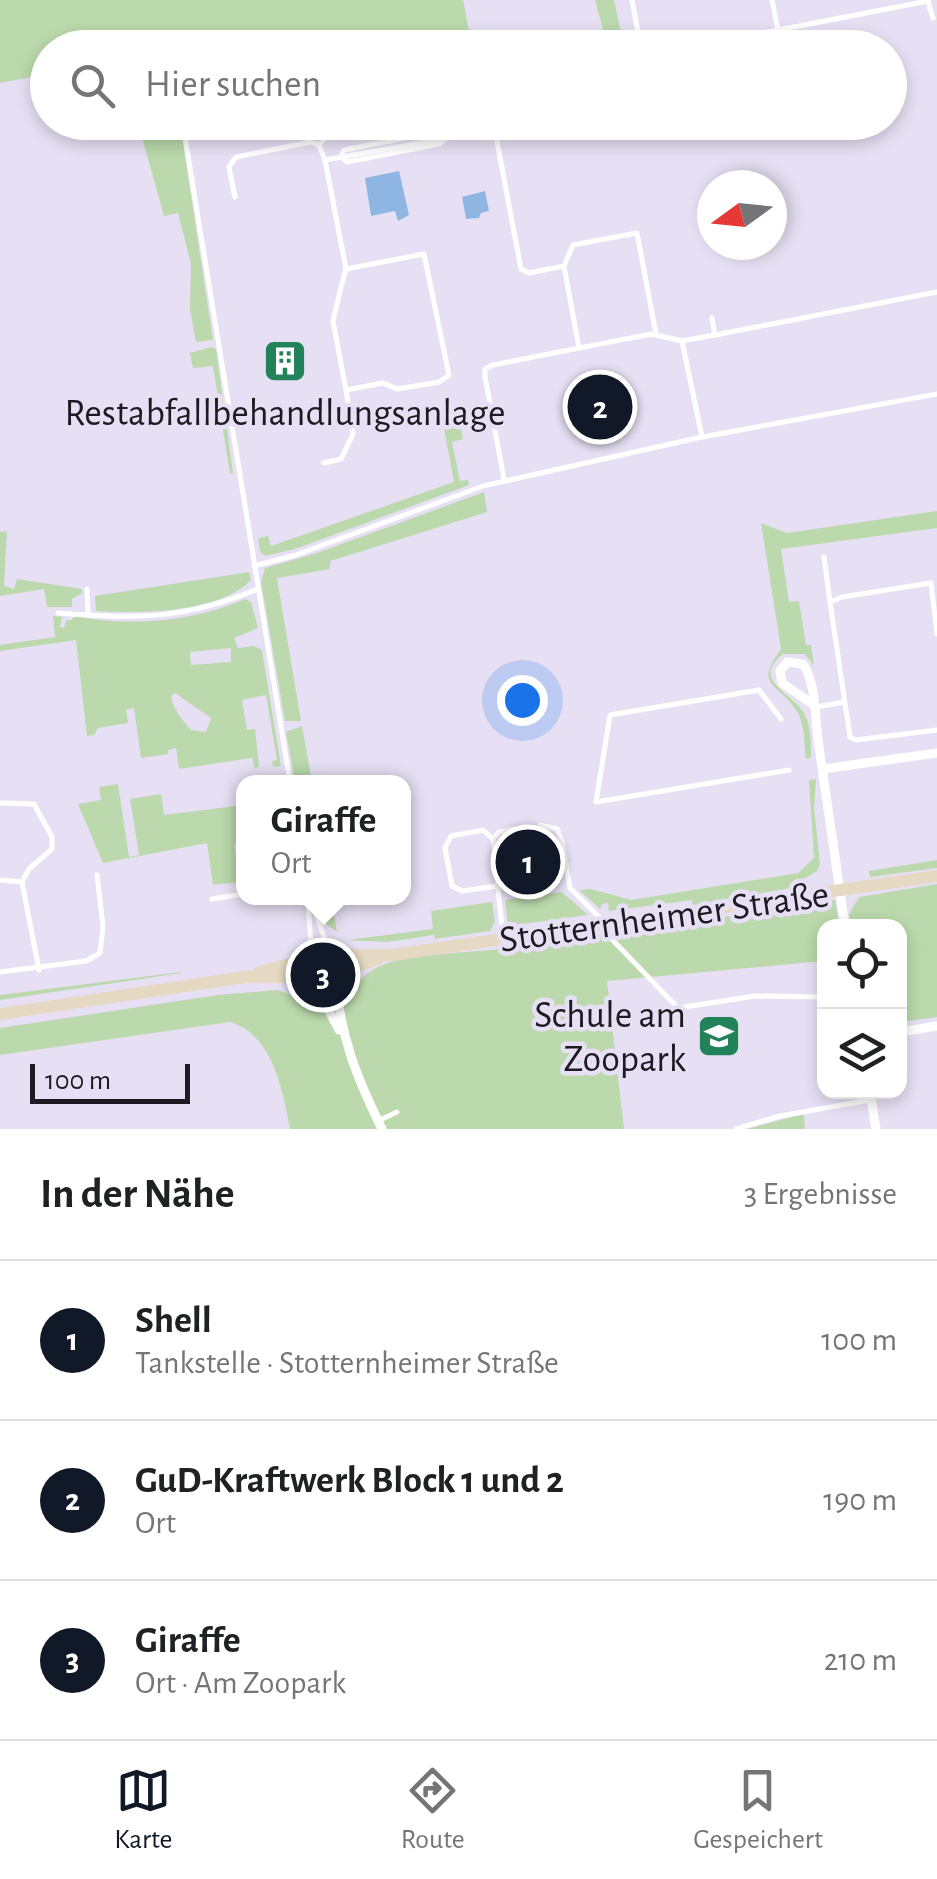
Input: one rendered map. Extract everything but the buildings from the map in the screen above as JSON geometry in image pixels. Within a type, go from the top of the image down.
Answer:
[{"type":"main road","name":"Stotternheimer Straße","points":[[392,955],[937,876]]},
{"type":"main road","points":[[0,1014],[245,977],[298,961],[311,946],[326,945],[340,955],[392,955]]},
{"type":"main road","points":[[339,976],[340,955]]},
{"type":"main road","points":[[245,977],[301,977],[317,988],[392,955]]},
{"type":"main road","points":[[298,961],[301,977]]},
{"type":"street","points":[[814,706],[782,683],[780,671],[786,662],[798,661],[808,669],[814,706],[844,919]]},
{"type":"street","points":[[822,769],[937,753]]},
{"type":"street","points":[[339,976],[343,1039]]},
{"type":"street","points":[[317,988],[380,1125]]},
{"type":"street","points":[[907,1031],[937,1026]]},
{"type":"street","points":[[871,1099],[876,1129]]},
{"type":"lane","points":[[632,0],[638,30]]},
{"type":"lane","points":[[772,0],[778,30],[928,1],[933,18]]},
{"type":"lane","points":[[185,140],[289,775]]},
{"type":"lane","points":[[319,145],[323,140]]},
{"type":"lane","points":[[340,157],[344,150],[395,140]]},
{"type":"lane","points":[[324,160],[340,157],[347,162],[440,144],[444,140]]},
{"type":"lane","points":[[497,140],[521,269],[529,273],[564,266]]},
{"type":"lane","points":[[234,197],[229,167],[236,156],[311,142],[319,145]]},
{"type":"lane","points":[[319,145],[346,269],[333,321],[354,434],[341,459],[324,463]]},
{"type":"lane","points":[[579,348],[564,266],[574,245],[638,233],[656,334]]},
{"type":"lane","points":[[346,269],[424,254],[448,375],[439,382],[397,389],[383,383],[346,390]]},
{"type":"lane","points":[[505,480],[485,369],[490,366],[656,334],[682,341],[937,292]]},
{"type":"lane","points":[[712,318],[715,335]]},
{"type":"lane","points":[[682,341],[702,437]]},
{"type":"lane","points":[[254,566],[296,555],[505,480],[702,437],[937,394]]},
{"type":"lane","points":[[232,485],[241,484]]},
{"type":"lane","points":[[243,557],[252,556]]},
{"type":"lane","points":[[824,557],[850,737],[856,740],[937,730]]},
{"type":"lane","points":[[830,602],[932,583],[937,634]]},
{"type":"lane","points":[[58,613],[150,618],[209,608],[258,588]]},
{"type":"lane","points":[[87,589],[88,615]]},
{"type":"lane","points":[[781,719],[759,690],[610,715],[596,802],[789,770]]},
{"type":"lane","points":[[814,706],[843,702]]},
{"type":"lane","points":[[0,803],[34,804],[52,836],[52,849],[29,869],[22,882],[39,970]]},
{"type":"lane","points":[[540,825],[557,829],[570,888],[678,1008],[755,996],[817,998]]},
{"type":"lane","points":[[493,839],[499,832],[514,829]]},
{"type":"lane","points":[[497,886],[455,889],[450,882],[448,839],[454,834],[483,830],[493,839],[504,940]]},
{"type":"lane","points":[[550,869],[566,866]]},
{"type":"lane","points":[[0,972],[39,970],[86,961],[100,953],[103,926],[96,875]]},
{"type":"lane","points":[[496,877],[509,875]]},
{"type":"lane","points":[[0,880],[22,882]]},
{"type":"lane","points":[[212,899],[236,895]]},
{"type":"lane","points":[[309,905],[311,946]]},
{"type":"lane","points":[[312,905],[326,945]]},
{"type":"lane","points":[[298,961],[339,976]]},
{"type":"lane","points":[[736,1129],[857,1099]]},
{"type":"lane","points":[[380,1125],[397,1112]]},
{"type":"green space","points":[[0,0],[463,0],[469,30],[30,30],[30,77],[0,83]]},
{"type":"green space","points":[[595,0],[614,0],[620,30],[603,30]]},
{"type":"green space","points":[[143,140],[183,140],[213,340],[196,342],[190,309],[191,264],[178,213],[164,216]]},
{"type":"green space","points":[[216,349],[233,473],[230,474],[213,366],[193,368],[190,353]]},
{"type":"green space","points":[[457,409],[463,439],[452,442],[460,481],[468,480],[469,485],[295,549],[265,556],[260,552],[258,538],[268,536],[271,546],[454,482],[441,413]]},
{"type":"green space","points":[[484,492],[487,512],[330,561],[330,569],[277,578],[301,721],[285,721],[261,582],[265,568]]},
{"type":"green space","points":[[937,511],[937,528],[781,549],[789,602],[799,601],[806,645],[811,645],[814,666],[805,654],[783,654],[771,671],[776,685],[807,720],[811,757],[806,759],[799,715],[769,678],[773,661],[781,649],[761,523],[787,533]]},
{"type":"green space","points":[[7,531],[4,586],[14,589],[17,579],[82,589],[72,599],[72,607],[47,607],[44,589],[0,596],[0,532]]},
{"type":"green space","points":[[249,572],[251,580],[237,591],[199,605],[155,611],[96,611],[95,596]]},
{"type":"green space","points":[[245,599],[251,602],[258,628],[234,638],[238,648],[254,646],[262,650],[281,766],[273,767],[272,761],[277,760],[266,695],[242,700],[247,730],[255,729],[259,766],[255,769],[252,758],[179,769],[176,748],[168,750],[168,754],[141,758],[134,708],[126,710],[128,723],[98,728],[94,735],[87,736],[76,640],[0,651],[0,645],[55,637],[53,616],[62,617],[60,627],[64,628],[66,620],[74,616],[139,622],[225,607]],"holes":[[[231,648],[231,662],[191,665],[190,652]],[[175,693],[211,718],[206,732],[191,730],[184,722],[172,701]]]},
{"type":"green space","points":[[302,726],[311,775],[294,775],[286,732]]},
{"type":"green space","points":[[816,779],[814,808],[820,864],[817,871],[802,880],[803,886],[693,905],[692,900],[609,911],[608,903],[600,909],[579,890],[591,889],[631,900],[798,873],[814,858],[809,780]]},
{"type":"green space","points":[[118,784],[129,857],[139,855],[130,799],[161,794],[164,815],[236,806],[236,882],[213,885],[207,843],[103,863],[78,804],[101,800],[99,787]]},
{"type":"green space","points":[[937,860],[937,868],[870,877],[869,871]]},
{"type":"green space","points":[[937,884],[937,1017],[907,1021],[907,919],[850,919],[859,897]]},
{"type":"green space","points":[[562,892],[588,915],[508,926],[505,900]]},
{"type":"green space","points":[[835,900],[838,919],[817,919],[817,962],[607,981],[624,1129],[290,1129],[279,1082],[266,1051],[245,1029],[230,1022],[0,1055],[0,1028],[218,995],[278,990],[325,1009],[343,1000],[370,972],[390,962]]},
{"type":"green space","points":[[492,902],[495,922],[490,931],[435,939],[434,935],[387,942],[347,940],[433,929],[431,911]]},
{"type":"green space","points":[[317,905],[332,905],[337,932],[322,921]]},
{"type":"green space","points":[[181,973],[0,1000],[0,995]]},
{"type":"green space","points":[[804,1114],[805,1129],[747,1129]]},
{"type":"water","points":[[399,171],[409,215],[398,221],[395,211],[371,216],[365,178]]},
{"type":"water","points":[[485,191],[489,211],[479,218],[466,219],[462,197]]},
{"type":"place","name":"Restabfallbehandlungsanlage","points":[[285,361]]},
{"type":"place","name":"GuD-Kraftwerk Block 1 und 2","points":[[600,407]]},
{"type":"place","name":"Shell","points":[[528,862]]},
{"type":"place","name":"Giraffe","points":[[323,975]]},
{"type":"place","name":"Schule am Zoopark","points":[[719,1036]]}]
